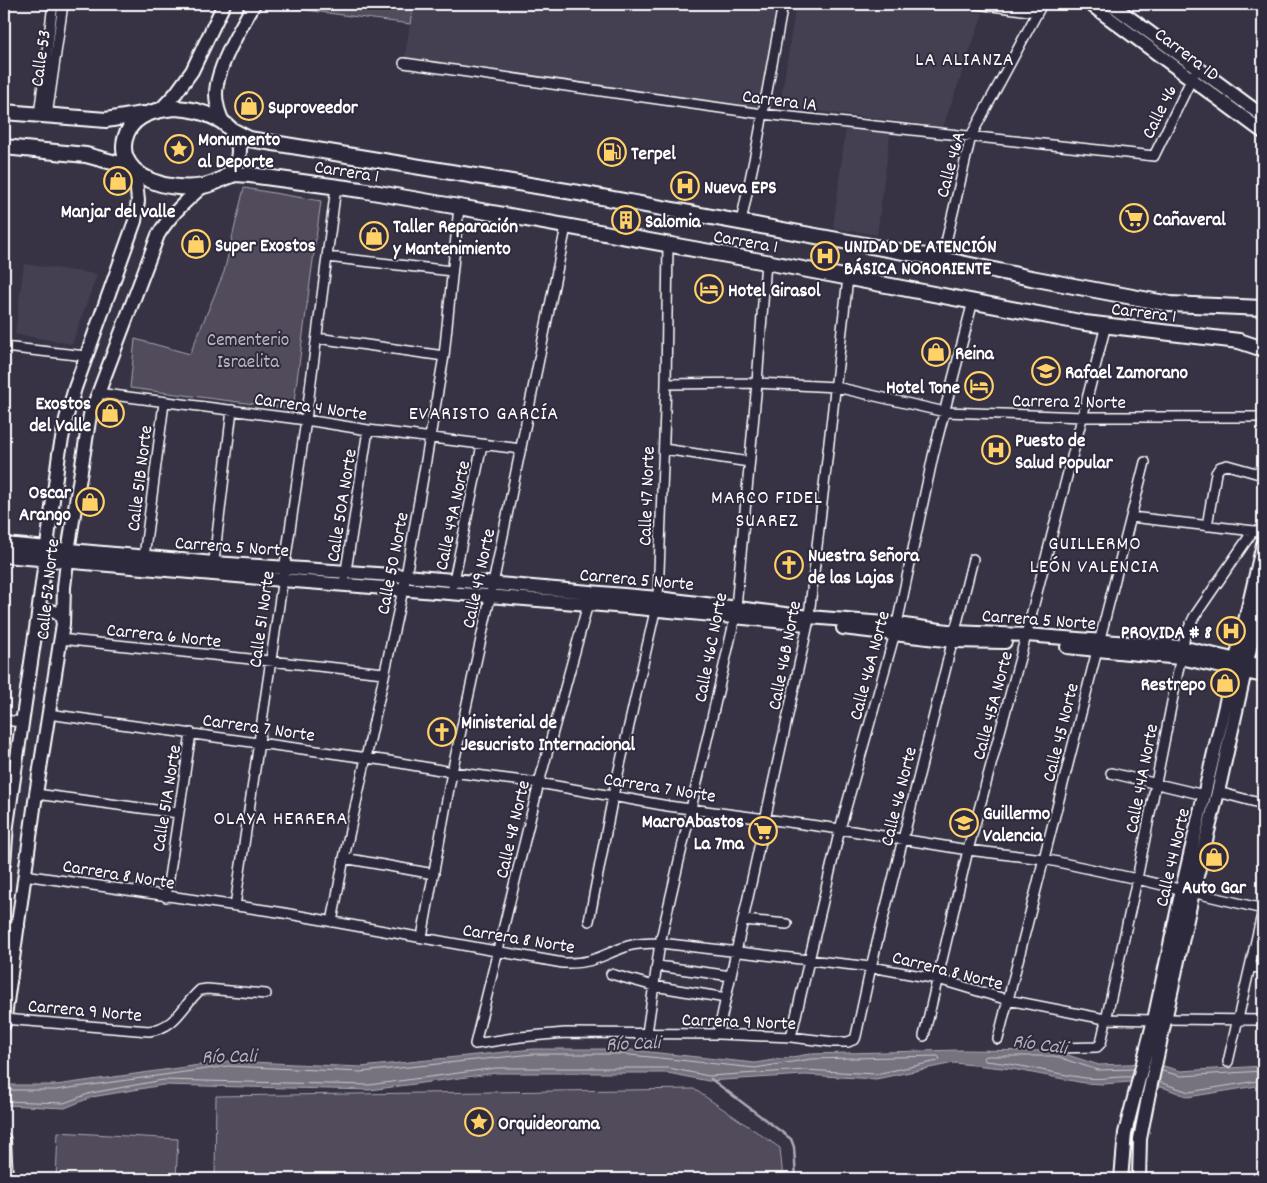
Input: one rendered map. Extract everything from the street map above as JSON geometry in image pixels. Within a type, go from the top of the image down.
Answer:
[{"type":"main road","points":[[160,110],[176,93],[192,71],[224,4]]},
{"type":"main road","points":[[4,147],[86,155],[133,168],[156,182],[172,187],[192,188],[222,179],[232,170],[238,158],[238,143],[227,126],[216,102],[216,84],[237,33],[254,4]]},
{"type":"main road","name":"Carrera 1D","points":[[1090,4],[1194,74],[1263,116]]},
{"type":"main road","name":"Carrera 1D","points":[[1110,4],[1263,132]]},
{"type":"main road","points":[[4,112],[106,120],[175,108],[196,111],[227,126]]},
{"type":"main road","points":[[133,168],[126,156],[126,137],[131,126],[146,114]]},
{"type":"main road","name":"Carrera 1","points":[[227,126],[249,139],[414,165],[741,222],[1170,304],[1263,308]]},
{"type":"main road","name":"Calle 52 Norte","points":[[4,1024],[24,875],[62,624],[64,587],[50,520],[59,454],[66,419],[86,356],[135,222],[138,201],[133,168]]},
{"type":"main road","name":"Carrera 1","points":[[222,179],[235,174],[250,175],[459,207],[766,262],[1085,323],[1239,341],[1263,349]]},
{"type":"main road","name":"Calle 52 Norte","points":[[4,863],[7,826],[37,622],[82,463],[90,415],[158,235],[175,212],[203,186]]},
{"type":"main road","points":[[1239,341],[1255,349],[1263,356]]},
{"type":"main road","points":[[59,454],[59,468],[66,475],[72,476],[77,473],[82,463]]},
{"type":"main road","name":"Carrera 5 Norte","points":[[4,544],[57,555],[657,604],[954,636],[1025,639],[1181,653],[1240,665],[1263,666]]},
{"type":"main road","name":"Calle 44 Norte","points":[[1188,891],[1218,792],[1263,544]]},
{"type":"main road","name":"Carrera 5 Norte","points":[[4,556],[144,557],[213,568]]},
{"type":"main road","name":"Calle 44 Norte","points":[[1121,1179],[1125,1133],[1134,1093],[1152,1051],[1160,1020],[1188,891],[1204,795],[1240,665],[1263,591]]},
{"type":"main road","points":[[37,622],[43,613],[50,611],[60,615],[62,624]]},
{"type":"main road","name":"Carrera 5 Norte","points":[[1240,665],[1263,676]]},
{"type":"main road","points":[[4,929],[12,930],[18,926]]},
{"type":"main road","name":"Calle 44 Norte","points":[[1139,1179],[1140,1139],[1148,1096],[1152,1051]]},
{"type":"main road","points":[[4,1140],[6,1179]]},
{"type":"main road","points":[[5,1158],[12,1179]]},
{"type":"street","name":"Calle 53","points":[[43,115],[54,4]]},
{"type":"street","name":"Calle 53","points":[[43,115],[63,4]]},
{"type":"street","points":[[741,222],[783,4]]},
{"type":"street","points":[[977,4],[1040,8]]},
{"type":"street","name":"Calle 46A","points":[[942,259],[971,136],[1040,8]]},
{"type":"street","name":"Carrera 1A","points":[[404,62],[763,114],[1154,156]]},
{"type":"street","name":"Calle 46","points":[[1154,156],[1194,74]]},
{"type":"street","name":"Calle 51 Norte","points":[[235,906],[306,420],[336,187]]},
{"type":"street","name":"Calle 50 Norte","points":[[332,922],[344,858],[404,583],[430,438],[444,356],[459,207]]},
{"type":"street","name":"Calle 49 Norte","points":[[422,937],[452,772],[492,590],[566,227]]},
{"type":"street","name":"Calle 47 Norte","points":[[589,921],[613,796],[657,604],[666,384],[668,245]]},
{"type":"street","points":[[327,257],[452,271]]},
{"type":"street","name":"Calle 46C Norte","points":[[647,1033],[660,943],[735,613],[757,382],[766,262]]},
{"type":"street","name":"Calle 46B Norte","points":[[718,1034],[809,620],[848,278]]},
{"type":"street","name":"Calle 46A Norte","points":[[792,1037],[840,829],[896,629],[933,456],[973,301]]},
{"type":"street","name":"Calle 45A Norte","points":[[924,1036],[968,850],[1106,325]]},
{"type":"street","points":[[317,338],[444,356]]},
{"type":"street","points":[[4,346],[86,356]]},
{"type":"street","name":"Carrera 2 Norte","points":[[666,384],[757,382],[836,387],[945,412],[1083,417],[1263,418]]},
{"type":"street","name":"Carrera 4 Norte","points":[[97,393],[521,449]]},
{"type":"street","name":"Calle 51B Norte","points":[[144,557],[164,403]]},
{"type":"street","points":[[213,568],[232,410]]},
{"type":"street","name":"Calle 50A Norte","points":[[345,578],[368,430]]},
{"type":"street","name":"Calle 49A Norte","points":[[452,587],[482,445]]},
{"type":"street","points":[[664,449],[749,462]]},
{"type":"street","name":"Calle 45 Norte","points":[[998,1039],[1145,462]]},
{"type":"street","points":[[1207,526],[1216,473],[1220,467],[1227,465],[1263,475]]},
{"type":"street","points":[[1131,517],[1263,532]]},
{"type":"street","name":"Calle 44A Norte","points":[[1060,1048],[1097,1047],[1101,1044],[1137,879],[1185,636],[1194,616],[1253,531]]},
{"type":"street","name":"Calle 46 Norte","points":[[853,1040],[856,1036],[871,967],[973,559]]},
{"type":"street","name":"Calle 48 Norte","points":[[475,1044],[539,782],[589,598]]},
{"type":"street","name":"Carrera 6 Norte","points":[[60,639],[384,673]]},
{"type":"street","name":"Carrera 7 Norte","points":[[48,714],[191,732],[452,772],[539,782],[691,809],[840,829],[968,850],[1044,859],[1137,879],[1263,910]]},
{"type":"street","points":[[4,720],[22,722]]},
{"type":"street","name":"Calle 51A Norte","points":[[166,897],[191,732]]},
{"type":"street","points":[[1111,773],[1204,795]]},
{"type":"street","points":[[1218,792],[1263,804]]},
{"type":"street","points":[[36,794],[178,813]]},
{"type":"street","points":[[344,858],[434,874]]},
{"type":"street","name":"Carrera 8 Norte","points":[[24,875],[235,906],[563,963],[580,964],[592,962],[628,946],[660,943],[871,967],[938,979],[1008,1000],[1106,1019],[1263,1020]]},
{"type":"street","points":[[1228,1062],[1263,910]]},
{"type":"street","points":[[744,920],[787,924]]},
{"type":"street","points":[[658,966],[732,976]]},
{"type":"street","points":[[1250,967],[1263,968]]},
{"type":"street","points":[[611,974],[654,986],[726,998]]},
{"type":"street","name":"Carrera 9 Norte","points":[[4,1018],[149,1031],[172,1023],[200,990],[266,994]]},
{"type":"street","name":"Carrera 9 Norte","points":[[475,1044],[565,1033],[718,1034],[792,1037],[833,1042],[853,1040]]},
{"type":"shaded area","points":[[413,4],[783,4],[763,114],[404,63]]},
{"type":"shaded area","points":[[796,4],[906,4],[983,13],[943,127],[780,106]]},
{"type":"shaded area","points":[[846,127],[890,134],[877,235],[833,228]]},
{"type":"shaded area","points":[[24,264],[97,274],[72,344],[15,334]]},
{"type":"green space","points":[[261,4],[413,4],[410,24]]},
{"type":"green space","name":"Cementerio Israelita","points":[[244,188],[321,201],[293,409],[130,388],[135,339],[190,354],[224,272]]},
{"type":"green space","name":"Orquideorama","points":[[694,1089],[780,1148],[783,1179],[215,1179],[216,1096]]},
{"type":"green space","points":[[1134,1094],[1148,1098],[1139,1179],[1121,1179]]},
{"type":"green space","points":[[58,1132],[178,1139],[176,1179],[56,1179]]},
{"type":"water","points":[[533,1049],[621,1049],[755,1063],[810,1054],[959,1050],[1055,1051],[1099,1065],[1153,1063],[1181,1071],[1263,1066],[1263,1085],[1188,1097],[1165,1088],[1130,1082],[1084,1083],[1012,1069],[954,1063],[876,1079],[805,1075],[708,1081],[668,1073],[496,1073],[370,1090],[163,1085],[92,1097],[65,1108],[4,1105],[4,1085],[56,1085],[228,1061],[361,1067]]},
{"type":"waterway","points":[[711,1079],[791,1139],[794,1147],[796,1179]]},
{"type":"place","name":"Suproveedor","points":[[249,106]]},
{"type":"place","name":"Monumento al Deporte","points":[[179,149]]},
{"type":"place","name":"Terpel","points":[[612,152]]},
{"type":"place","name":"Manjar del valle","points":[[118,181]]},
{"type":"place","name":"Nueva EPS","points":[[685,186]]},
{"type":"place","name":"Cañaveral","points":[[1134,218]]},
{"type":"place","name":"Salomia","points":[[626,220]]},
{"type":"place","name":"Taller Reparación y Mantenimiento","points":[[374,236]]},
{"type":"place","name":"Super Exostos","points":[[196,244]]},
{"type":"place","name":"UNIDAD DE ATENCIÓN BÁSICA NORORIENTE","points":[[825,256]]},
{"type":"place","name":"Hotel Girasol","points":[[709,289]]},
{"type":"place","name":"Reina","points":[[936,352]]},
{"type":"place","name":"Rafael Zamorano","points":[[1046,371]]},
{"type":"place","name":"Hotel Tone","points":[[979,386]]},
{"type":"place","name":"Exostos del Valle","points":[[110,413]]},
{"type":"place","name":"Puesto de Salud Popular","points":[[996,450]]},
{"type":"place","name":"Oscar Arango","points":[[90,502]]},
{"type":"place","name":"Nuestra Señora de las Lajas","points":[[789,565]]},
{"type":"place","name":"PROVIDA # 8","points":[[1231,631]]},
{"type":"place","name":"Restrepo","points":[[1225,683]]},
{"type":"place","name":"Ministerial de Jesucristo Internacional","points":[[442,732]]},
{"type":"place","name":"Guillermo Valencia","points":[[964,823]]},
{"type":"place","name":"MacroAbastos La 7ma","points":[[763,831]]},
{"type":"place","name":"Auto Gar","points":[[1214,857]]},
{"type":"place","name":"Orquideorama","points":[[479,1122]]},
{"type":"district","name":"LA ALIANZA","points":[[965,58]]},
{"type":"district","name":"EVARISTO GARCÍA","points":[[484,412]]},
{"type":"district","name":"MARCO FIDEL SUAREZ","points":[[767,508]]},
{"type":"district","name":"GUILLERMO LEÓN VALENCIA","points":[[1095,554]]},
{"type":"district","name":"OLAYA HERRERA","points":[[281,817]]},
{"type":"water label","name":"Río Cali","points":[[633,1042]]},
{"type":"water label","name":"Río Cali","points":[[1040,1043]]},
{"type":"water label","name":"Río Cali","points":[[229,1055]]}]
